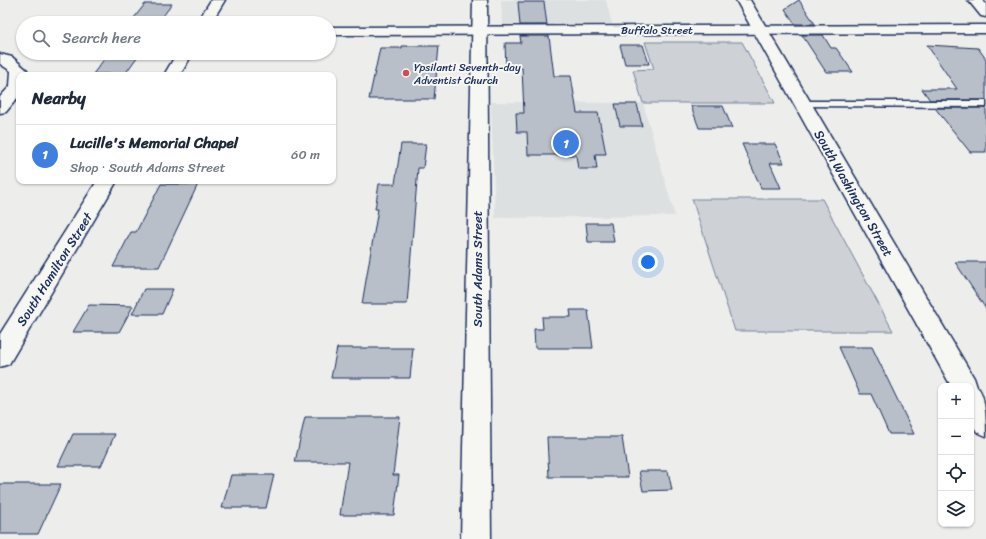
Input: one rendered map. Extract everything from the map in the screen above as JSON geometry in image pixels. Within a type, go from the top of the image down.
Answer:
[{"type":"street","points":[[208,16],[218,0]]},
{"type":"street","name":"South Adams Street","points":[[476,539],[480,0]]},
{"type":"street","name":"South Washington Street","points":[[743,0],[963,383]]},
{"type":"street","points":[[975,0],[986,13]]},
{"type":"street","name":"Buffalo Street","points":[[336,31],[986,29]]},
{"type":"street","points":[[0,59],[7,60],[19,70],[19,72]]},
{"type":"street","points":[[174,72],[181,60]]},
{"type":"street","points":[[0,108],[16,89]]},
{"type":"street","name":"South Hamilton Street","points":[[0,356],[106,184]]},
{"type":"street","points":[[974,402],[986,423]]},
{"type":"lane","points":[[803,104],[986,104]]},
{"type":"shaded area","points":[[501,0],[606,0],[612,24],[502,24]]},
{"type":"shaded area","points":[[645,42],[742,42],[775,103],[643,103],[633,70],[654,69]]},
{"type":"shaded area","points":[[491,102],[643,103],[675,216],[495,218]]},
{"type":"shaded area","points":[[692,199],[822,199],[893,331],[735,331]]},
{"type":"building","points":[[799,0],[815,24],[795,24],[785,9]]},
{"type":"building","points":[[518,2],[544,2],[547,25],[520,25]]},
{"type":"building","points":[[145,4],[172,4],[163,16],[136,16]]},
{"type":"building","points":[[802,35],[823,35],[831,48],[836,48],[853,72],[826,72]]},
{"type":"building","points":[[520,36],[549,36],[554,76],[571,76],[577,113],[598,113],[606,154],[595,154],[597,169],[578,169],[576,155],[528,155],[527,132],[517,132],[516,113],[524,113],[522,68],[506,68],[505,43],[521,43]]},
{"type":"building","points":[[620,45],[643,45],[649,64],[625,64]]},
{"type":"building","points":[[927,45],[978,48],[986,59],[986,100],[930,100],[922,89],[957,89]]},
{"type":"building","name":"Ypsilanti Seventh-day Adventist Church","points":[[402,46],[439,46],[434,99],[369,99],[380,48],[402,48]]},
{"type":"building","points":[[104,60],[135,60],[126,72],[95,72]]},
{"type":"building","points":[[615,104],[637,104],[642,126],[620,126]]},
{"type":"building","points":[[691,106],[723,106],[732,128],[699,128]]},
{"type":"building","points":[[935,108],[986,108],[986,152],[970,152]]},
{"type":"building","points":[[401,144],[426,144],[423,168],[418,168],[407,304],[362,304],[378,209],[375,209],[379,184],[395,184]]},
{"type":"building","points":[[742,144],[775,144],[784,163],[770,163],[781,188],[761,188]]},
{"type":"building","points":[[161,184],[198,184],[159,267],[113,267],[131,232],[136,232]]},
{"type":"building","points":[[586,223],[611,223],[614,242],[588,242]]},
{"type":"building","points":[[955,262],[986,262],[986,309]]},
{"type":"building","points":[[144,289],[173,289],[162,314],[132,314]]},
{"type":"building","points":[[89,305],[133,306],[119,332],[73,332]]},
{"type":"building","points":[[570,310],[588,310],[593,348],[535,348],[534,329],[543,329],[542,317],[571,317]]},
{"type":"building","points":[[839,347],[872,347],[914,434],[889,434],[871,394],[860,394]]},
{"type":"building","points":[[337,348],[413,348],[410,378],[331,378]]},
{"type":"building","points":[[305,417],[400,417],[393,475],[399,475],[394,515],[340,515],[348,462],[295,462]]},
{"type":"building","points":[[73,434],[115,434],[101,466],[58,466]]},
{"type":"building","points":[[547,437],[622,437],[628,477],[549,477]]},
{"type":"building","points":[[639,471],[668,471],[672,490],[643,491]]},
{"type":"building","points":[[231,475],[274,475],[266,508],[222,508]]},
{"type":"building","points":[[0,484],[61,484],[38,534],[0,534]]},
{"type":"place","name":"Ypsilanti Seventh-day Adventist Church","points":[[406,73]]},
{"type":"place","name":"Lucille's Memorial Chapel","points":[[566,143]]}]
